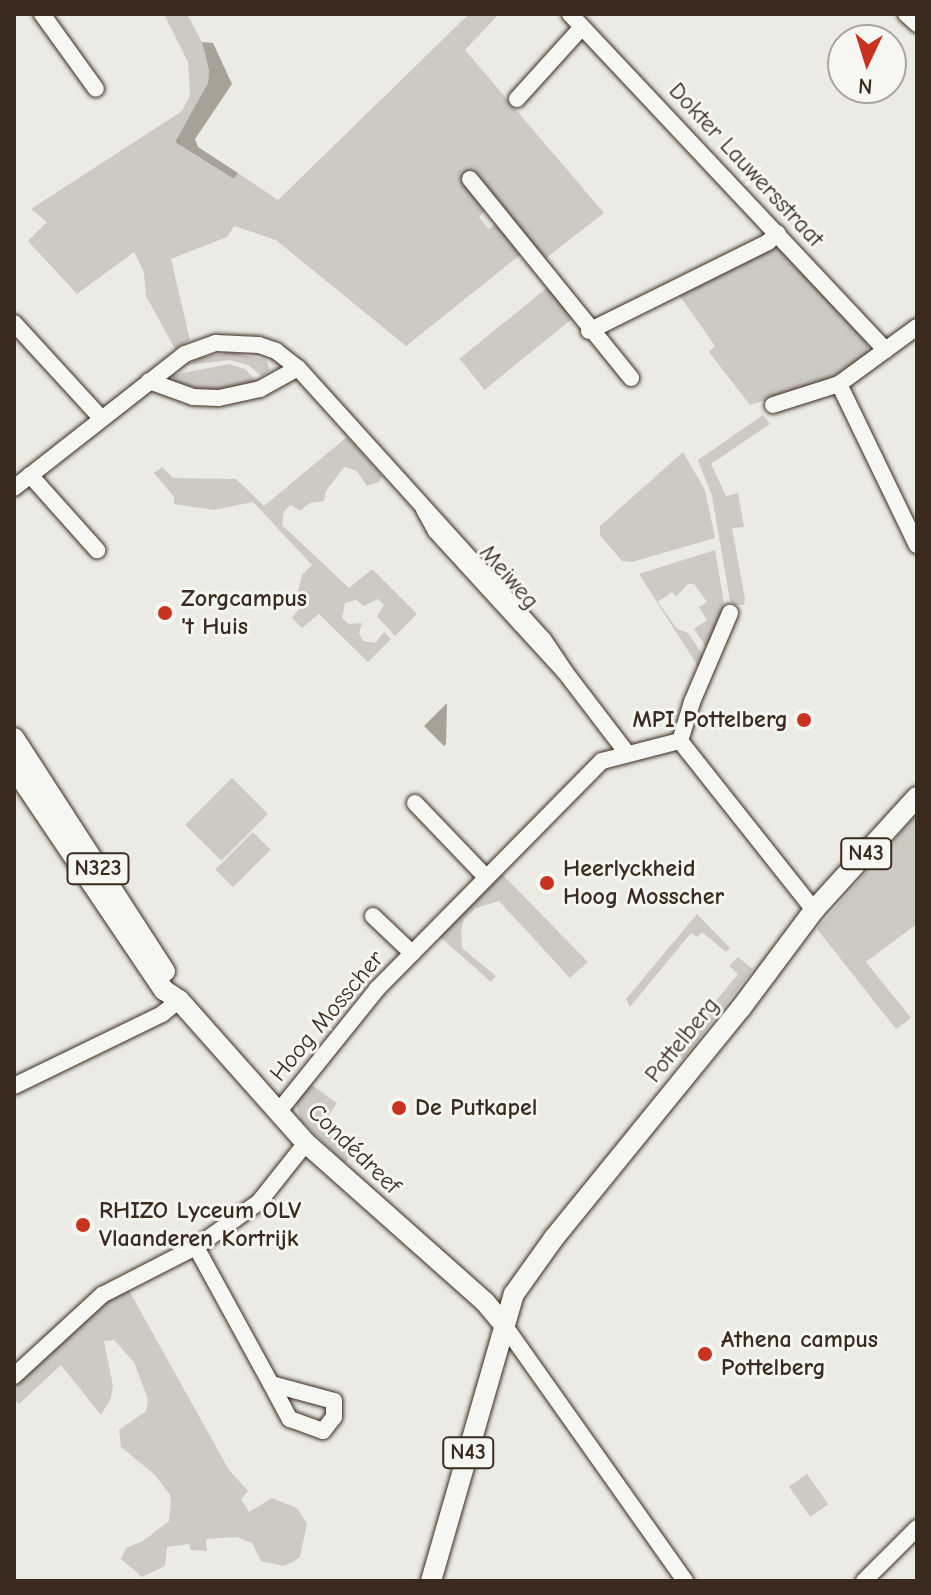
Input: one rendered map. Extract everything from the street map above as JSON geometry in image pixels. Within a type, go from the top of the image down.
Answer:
[{"type":"main road","name":"Condédreef","points":[[16,754],[130,945],[164,990],[179,1000],[306,1143],[485,1302],[504,1325]]},
{"type":"main road","name":"Pottelberg","points":[[504,1325],[514,1294],[554,1238],[741,1008],[814,910],[917,797]]},
{"type":"main road","name":"N43","points":[[431,1581],[504,1325]]},
{"type":"street","points":[[42,14],[96,89]]},
{"type":"street","name":"Dokter Lauwersstraat","points":[[570,14],[886,350]]},
{"type":"street","points":[[906,14],[917,24]]},
{"type":"street","points":[[517,99],[582,27]]},
{"type":"street","points":[[470,179],[589,331],[631,378]]},
{"type":"street","points":[[589,331],[768,242],[778,233]]},
{"type":"street","points":[[14,323],[101,418]]},
{"type":"street","points":[[773,405],[839,384],[917,327]]},
{"type":"street","name":"Meiweg","points":[[14,488],[185,354],[216,343],[259,345],[276,351],[298,368],[424,509],[436,531],[565,672],[627,753]]},
{"type":"street","points":[[149,381],[193,397],[219,398],[260,389],[298,368]]},
{"type":"street","points":[[839,384],[917,545]]},
{"type":"street","points":[[30,475],[97,550]]},
{"type":"street","points":[[730,613],[692,702],[680,741],[814,910]]},
{"type":"street","name":"Hoog Mosscher","points":[[279,1111],[377,989],[485,876],[602,761],[680,741]]},
{"type":"street","points":[[415,803],[485,876]]},
{"type":"street","name":"Hoog Mosscher","points":[[373,916],[412,953]]},
{"type":"street","points":[[14,1086],[162,1014],[179,1000]]},
{"type":"street","points":[[14,1376],[102,1295],[196,1247],[259,1202],[306,1143]]},
{"type":"street","points":[[196,1247],[271,1384]]},
{"type":"street","points":[[504,1325],[685,1581]]},
{"type":"street","points":[[864,1581],[917,1528]]},
{"type":"shaded area","points":[[164,14],[187,14],[202,42],[209,70],[208,83],[175,142],[234,179],[238,173],[278,200],[469,14],[499,14],[465,50],[604,213],[542,261],[468,169],[463,183],[486,209],[479,217],[489,229],[498,222],[520,255],[406,346],[276,240],[234,226],[227,237],[171,259],[190,340],[175,349],[146,296],[144,272],[134,252],[77,294],[28,241],[47,222],[31,209],[182,111],[190,95],[188,62]]},
{"type":"shaded area","points":[[202,42],[213,43],[232,84],[195,139],[198,147],[238,173],[234,179],[175,142],[208,83],[209,70]]},
{"type":"shaded area","points":[[773,248],[780,249],[867,342],[868,354],[846,370],[819,383],[750,405],[709,352],[715,346],[680,296]]},
{"type":"shaded area","points":[[548,287],[573,318],[485,390],[459,359]]},
{"type":"shaded area","points":[[231,352],[266,360],[270,370],[262,376],[248,365],[230,360],[188,365],[200,358]]},
{"type":"shaded area","points":[[229,364],[245,369],[258,383],[207,392],[174,381],[172,375]]},
{"type":"shaded area","points":[[763,415],[770,424],[711,464],[726,496],[738,493],[744,527],[732,528],[745,599],[744,605],[736,605],[730,601],[712,496],[698,460]]},
{"type":"shaded area","points":[[347,437],[382,476],[379,482],[367,486],[357,471],[344,467],[326,491],[324,501],[310,503],[300,511],[291,505],[284,511],[282,525],[349,588],[372,569],[417,614],[395,636],[377,616],[384,605],[378,599],[364,606],[356,600],[345,603],[342,618],[349,624],[362,623],[359,633],[363,641],[375,643],[384,632],[391,639],[368,662],[319,614],[302,628],[292,618],[299,609],[296,600],[302,575],[312,565],[253,502],[214,510],[174,504],[174,497],[154,473],[162,467],[173,478],[236,479],[264,506]]},
{"type":"shaded area","points":[[683,452],[705,490],[715,538],[632,562],[622,561],[600,535],[600,526]]},
{"type":"shaded area","points":[[715,550],[725,609],[710,653],[694,629],[707,620],[699,607],[707,602],[694,584],[688,584],[676,597],[672,592],[658,602],[677,629],[688,633],[705,658],[699,668],[639,574]]},
{"type":"shaded area","points":[[447,703],[446,744],[444,746],[424,726]]},
{"type":"shaded area","points":[[232,778],[268,814],[221,861],[185,825]]},
{"type":"shaded area","points":[[917,814],[917,924],[866,962],[911,1018],[896,1029],[817,929]]},
{"type":"shaded area","points":[[253,832],[271,850],[233,887],[216,869]]},
{"type":"shaded area","points":[[498,870],[588,962],[570,978],[499,901],[476,908],[464,919],[461,929],[462,948],[496,976],[491,982],[438,935]]},
{"type":"shaded area","points":[[697,914],[730,948],[726,952],[702,932],[697,937],[691,933],[630,1007],[626,999]]},
{"type":"shaded area","points":[[738,957],[753,969],[683,1059],[673,1053],[738,974],[729,966]]},
{"type":"shaded area","points":[[308,1082],[337,1103],[322,1126],[354,1152],[345,1163],[301,1120],[295,1101]]},
{"type":"shaded area","points":[[127,1287],[229,1470],[248,1491],[241,1499],[249,1512],[272,1498],[297,1508],[307,1524],[300,1557],[293,1562],[283,1566],[261,1561],[252,1543],[237,1537],[206,1539],[207,1551],[191,1550],[189,1544],[167,1547],[165,1566],[142,1577],[121,1559],[126,1548],[143,1541],[169,1521],[171,1502],[170,1495],[155,1475],[121,1447],[119,1430],[146,1411],[148,1399],[134,1362],[114,1340],[104,1341],[113,1386],[111,1398],[101,1415],[61,1365],[19,1404],[14,1399],[14,1387],[97,1305]]},
{"type":"shaded area","points":[[807,1474],[828,1504],[810,1517],[789,1487]]},
{"type":"place","name":"Zorgcampus 't Huis","points":[[165,613]]},
{"type":"place","name":"MPI Pottelberg","points":[[804,720]]},
{"type":"place","name":"Heerlyckheid Hoog Mosscher","points":[[547,883]]},
{"type":"place","name":"De Putkapel","points":[[399,1108]]},
{"type":"place","name":"RHIZO Lyceum OLV Vlaanderen Kortrijk","points":[[83,1225]]},
{"type":"place","name":"Athena campus Pottelberg","points":[[705,1354]]}]
